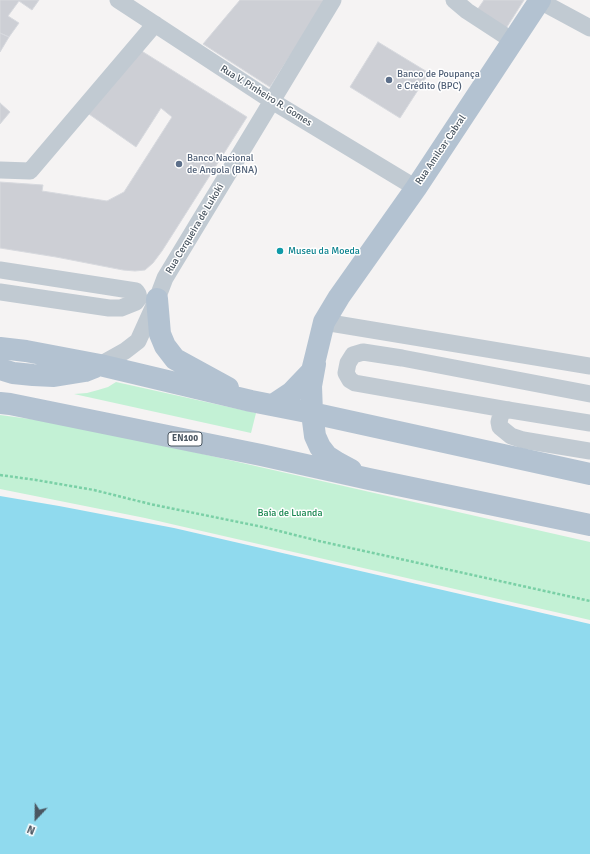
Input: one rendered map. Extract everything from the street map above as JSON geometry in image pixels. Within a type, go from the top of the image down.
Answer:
[{"type":"main road","name":"Rua Amilcar Cabral","points":[[316,355],[324,322],[339,297],[416,188],[540,0]]},
{"type":"main road","points":[[157,299],[160,334],[165,346],[175,359],[251,401]]},
{"type":"main road","points":[[0,348],[26,351],[100,365],[273,406],[312,413],[590,474]]},
{"type":"main road","points":[[273,406],[291,393],[312,371],[316,355]]},
{"type":"main road","points":[[316,355],[311,386],[315,436],[320,447],[327,456],[369,479]]},
{"type":"main road","points":[[0,370],[33,375],[54,376],[85,371],[100,365]]},
{"type":"main road","name":"EN100","points":[[3,403],[261,455],[590,525]]},
{"type":"street","name":"Rua V. Pinheiro R. Gomes","points":[[118,0],[272,101],[416,188]]},
{"type":"street","name":"Rua Cerqueira de Lukoki","points":[[100,365],[125,351],[138,341],[165,278],[333,0]]},
{"type":"street","points":[[454,0],[467,11],[512,41]]},
{"type":"street","points":[[540,0],[590,28]]},
{"type":"street","points":[[0,170],[30,171],[155,24]]},
{"type":"street","points":[[0,270],[149,292],[160,289],[165,278]]},
{"type":"street","points":[[0,292],[115,309],[136,302],[138,294],[136,291]]},
{"type":"street","points":[[324,322],[590,366]]},
{"type":"street","points":[[590,394],[364,352],[353,355],[348,363],[346,373],[350,380],[355,383],[590,423]]},
{"type":"street","points":[[509,410],[501,414],[499,422],[500,427],[511,436],[523,440],[590,451]]},
{"type":"path","points":[[0,475],[94,490],[150,504],[590,601]]},
{"type":"green space","points":[[116,382],[256,413],[251,433],[74,394],[98,390],[108,387]]},
{"type":"green space","name":"Baía de Luanda","points":[[0,415],[75,425],[590,542],[590,620],[145,518],[0,489]]},
{"type":"water","points":[[0,496],[174,528],[590,624],[590,854],[0,854]]},
{"type":"building","points":[[0,0],[39,0],[32,10],[19,1],[8,16],[19,23],[9,37],[0,33]]},
{"type":"building","points":[[240,0],[326,0],[270,87],[203,44]]},
{"type":"building","points":[[484,0],[524,0],[505,30],[475,13]]},
{"type":"building","points":[[0,33],[9,37],[0,52]]},
{"type":"building","name":"Banco de Poupança e Crédito (BPC)","points":[[378,42],[429,73],[400,118],[350,87]]},
{"type":"building","name":"Banco Nacional de Angola (BNA)","points":[[140,50],[247,117],[162,251],[153,263],[145,270],[135,271],[0,248],[0,182],[43,185],[42,191],[107,201],[124,192],[172,117],[161,108],[136,147],[86,112]]},
{"type":"building","points":[[0,103],[10,112],[0,124]]},
{"type":"place","name":"Banco de Poupança e Crédito (BPC)","points":[[389,80]]},
{"type":"place","name":"Banco Nacional de Angola (BNA)","points":[[179,164]]},
{"type":"place","name":"Museu da Moeda","points":[[280,251]]}]
